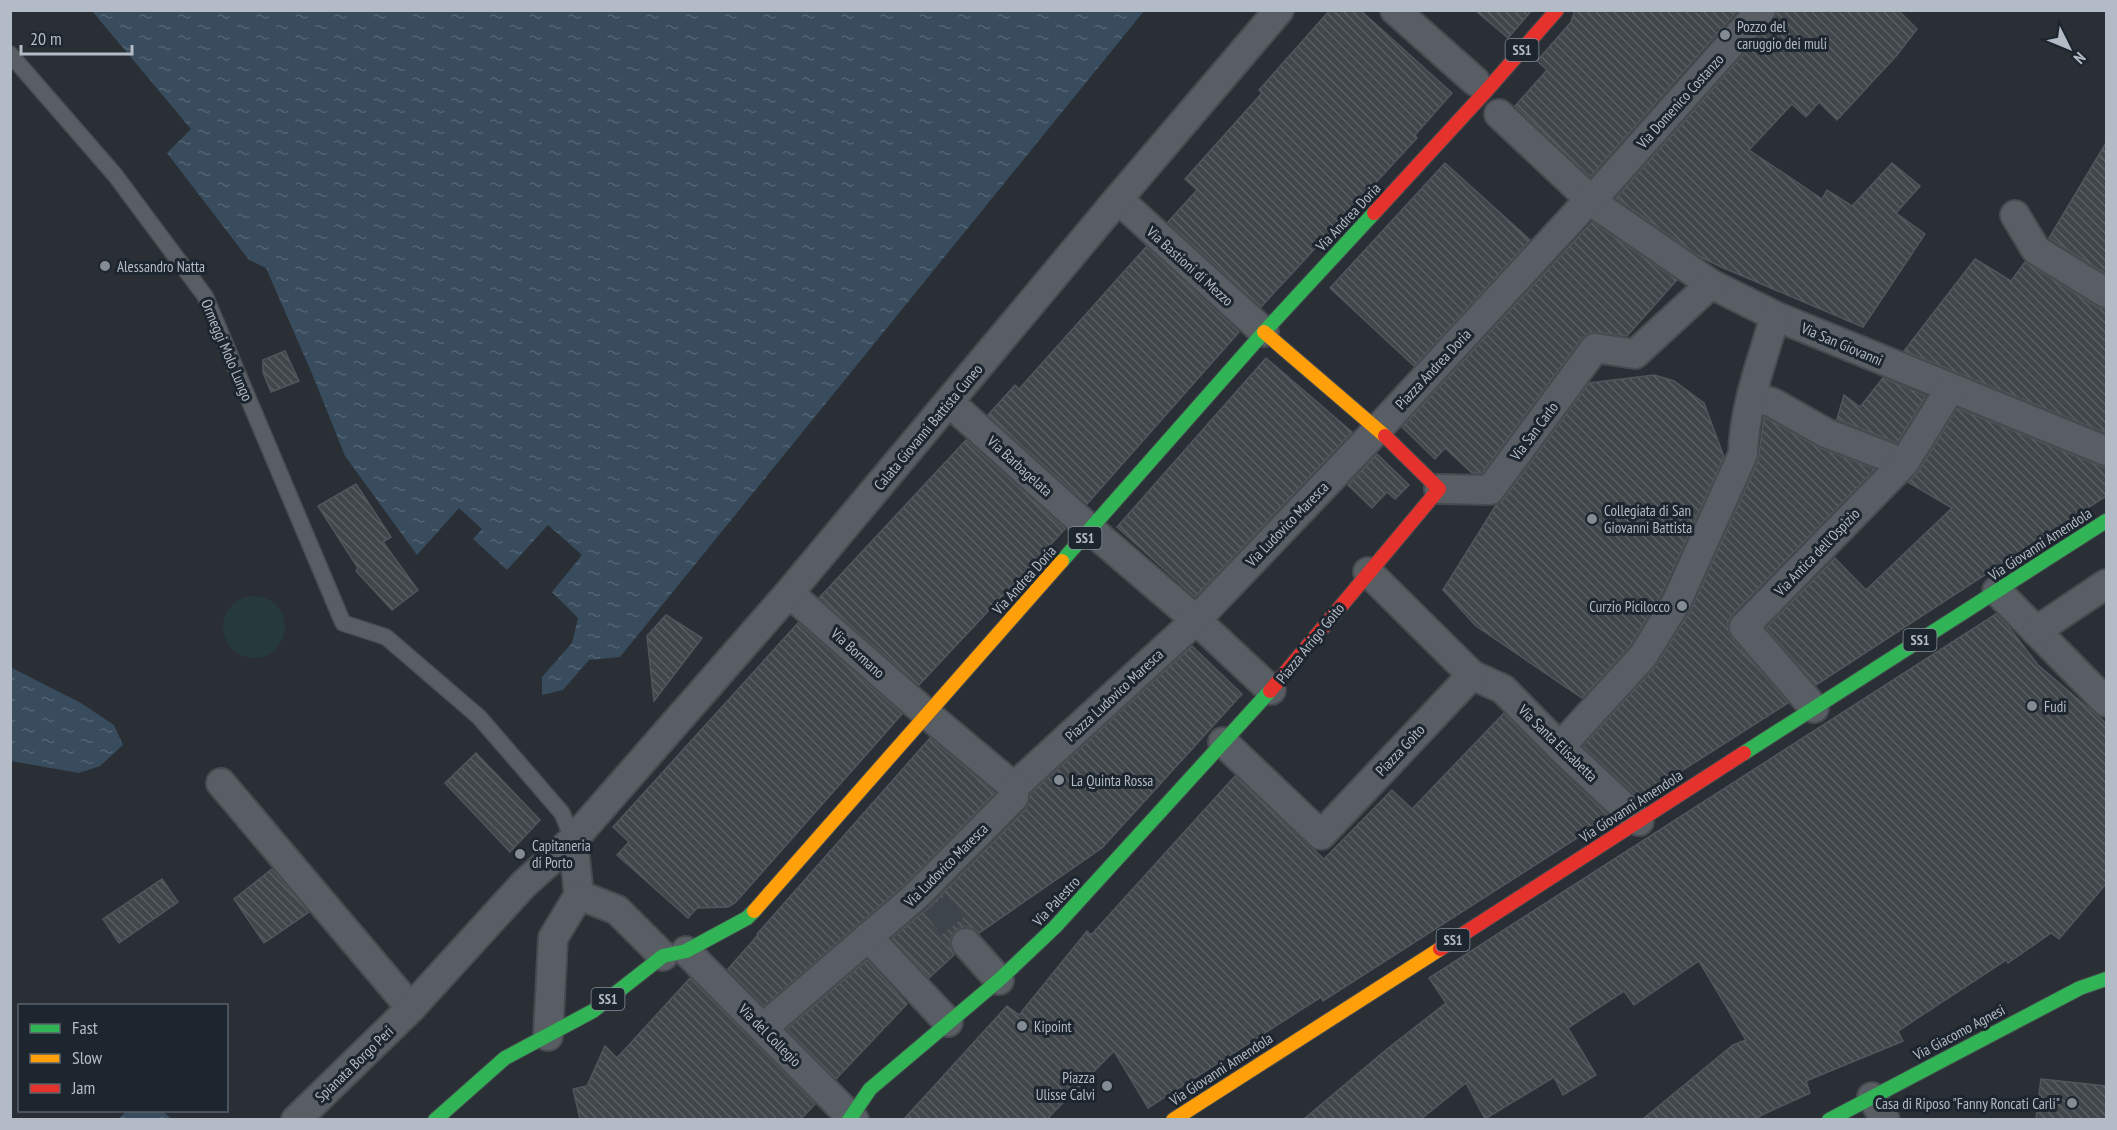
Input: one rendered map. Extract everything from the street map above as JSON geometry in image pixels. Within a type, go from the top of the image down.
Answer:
[{"type":"main road","name":"SS1","points":[[1487,95],[1557,10]]},
{"type":"main road","name":"Via Andrea Doria","points":[[674,953],[747,918],[1264,332],[1487,95]]},
{"type":"main road","points":[[1264,332],[1378,429],[1439,489],[1368,572]]},
{"type":"main road","name":"Via Giovanni Amendola","points":[[1173,1119],[2106,521]]},
{"type":"main road","name":"Piazza Arrigo Goito","points":[[1272,690],[1368,572]]},
{"type":"main road","name":"Via Palestro","points":[[852,1118],[870,1089],[999,980],[1055,927],[1272,690]]},
{"type":"main road","name":"SS1","points":[[435,1119],[505,1058],[593,1011],[674,953]]},
{"type":"main road","name":"Via Giacomo Agnesi","points":[[1829,1119],[1879,1108],[2080,988],[2106,978]]},
{"type":"street","name":"Calata Giovanni Battista Cuneo","points":[[573,840],[789,592],[1279,10]]},
{"type":"street","points":[[1395,10],[1595,198]]},
{"type":"street","name":"Via Domenico Costanzo","points":[[1595,198],[1749,14]]},
{"type":"street","name":"Via San Giovanni","points":[[1595,198],[1710,284],[1775,316],[2106,451]]},
{"type":"street","name":"Piazza Andrea Doria","points":[[1378,429],[1595,198]]},
{"type":"street","name":"Via Bastioni di Mezzo","points":[[1118,199],[1264,332]]},
{"type":"street","points":[[2014,215],[2036,250],[2106,293]]},
{"type":"street","name":"Via San Carlo","points":[[1439,489],[1490,490],[1595,348],[1635,354],[1710,284]]},
{"type":"street","points":[[1560,747],[1643,656],[1677,601],[1743,454],[1743,434],[1775,316]]},
{"type":"street","name":"Via Antica dell'Ospizio","points":[[1814,708],[1744,627],[1904,463],[1950,389]]},
{"type":"street","points":[[1752,396],[1773,403],[1833,436],[1904,463]]},
{"type":"street","name":"Via Barbagelata","points":[[949,402],[1091,530]]},
{"type":"street","name":"Via Ludovico Maresca","points":[[1196,620],[1378,429]]},
{"type":"street","points":[[1091,530],[1196,620]]},
{"type":"street","points":[[1368,572],[1472,675]]},
{"type":"street","points":[[2036,631],[2106,584]]},
{"type":"street","points":[[1997,591],[2106,702]]},
{"type":"street","name":"Via Bormano","points":[[789,592],[927,714]]},
{"type":"street","name":"Piazza Arrigo Goito","points":[[1196,620],[1272,690]]},
{"type":"street","name":"Piazza Ludovico Maresca","points":[[1014,787],[1196,620]]},
{"type":"street","name":"Via Santa Elisabetta","points":[[1472,675],[1503,689],[1560,747],[1639,820]]},
{"type":"street","name":"Piazza Goito","points":[[1223,742],[1321,835],[1472,675]]},
{"type":"street","points":[[927,714],[1014,787]]},
{"type":"street","points":[[221,783],[411,1008]]},
{"type":"street","name":"Via Ludovico Maresca","points":[[764,1027],[868,937],[928,896],[1014,797],[1014,787]]},
{"type":"street","points":[[548,1036],[553,938],[579,895],[573,840]]},
{"type":"street","name":"Spianata Borgo Peri","points":[[296,1119],[411,1008],[524,884],[573,840]]},
{"type":"street","name":"Via del Collegio","points":[[579,895],[617,910],[674,953],[764,1027],[852,1118]]},
{"type":"street","points":[[868,937],[948,1022]]},
{"type":"street","points":[[966,943],[999,980]]},
{"type":"lane","name":"Ormeggi Molo Lungo","points":[[10,54],[115,175],[205,296],[343,623],[386,637],[479,717],[562,813],[573,840]]},
{"type":"shaded area","points":[[254,596],[266,598],[276,605],[283,615],[285,627],[283,639],[276,649],[266,656],[254,658],[242,656],[232,649],[225,639],[223,627],[225,615],[232,605],[242,598]]},
{"type":"water","points":[[92,11],[1144,11],[620,657],[589,660],[563,690],[542,695],[542,677],[572,643],[578,618],[552,592],[582,555],[548,525],[507,570],[473,539],[482,529],[459,508],[417,555],[345,456],[266,268],[249,260],[167,153],[191,129]]},
{"type":"water","points":[[10,667],[81,703],[114,725],[123,745],[100,766],[79,773],[11,761]]},
{"type":"water","points":[[126,1112],[164,1112],[171,1119],[118,1119]]},
{"type":"building","points":[[1330,10],[1360,10],[1452,93],[1415,135],[1417,138],[1261,307],[1168,222],[1197,190],[1185,179],[1262,93],[1259,90]]},
{"type":"building","points":[[1475,10],[1532,10],[1508,38]]},
{"type":"building","points":[[1575,10],[1738,10],[1590,177],[1515,106],[1547,70],[1537,61],[1571,22]]},
{"type":"building","points":[[1777,10],[1898,10],[1917,29],[1897,55],[1837,120],[1819,102],[1806,117],[1792,104],[1749,150],[1822,199],[1827,190],[1852,206],[1892,163],[1920,186],[1896,213],[1925,234],[1863,327],[1699,256],[1616,198],[1773,21]]},
{"type":"building","points":[[2106,143],[2106,274],[2049,238]]},
{"type":"building","points":[[1445,163],[1530,240],[1414,366],[1330,288]]},
{"type":"building","points":[[1592,222],[1677,280],[1627,336],[1597,332],[1589,333],[1582,338],[1482,473],[1472,473],[1445,448],[1435,459],[1402,427]]},
{"type":"building","points":[[1146,247],[1239,332],[1087,504],[988,415],[1015,385],[1019,389]]},
{"type":"building","points":[[1975,259],[2011,281],[2025,262],[2097,307],[2106,309],[2106,433],[1904,351]]},
{"type":"building","points":[[285,351],[299,381],[271,392],[263,372],[263,360]]},
{"type":"building","points":[[1266,358],[1352,432],[1195,597],[1117,527]]},
{"type":"building","name":"Collegiata di San Giovanni Battista","points":[[1654,375],[1674,381],[1704,403],[1724,457],[1662,593],[1630,646],[1582,698],[1476,626],[1443,590],[1496,505],[1503,500],[1589,383]]},
{"type":"building","points":[[1883,378],[1926,396],[1897,443],[1837,419],[1844,395],[1860,407]]},
{"type":"building","points":[[1957,408],[2106,467],[2106,496],[1816,685],[1766,628],[1835,558],[1866,590],[1952,508],[1908,482],[1918,472]]},
{"type":"building","points":[[1764,417],[1820,448],[1875,469],[1732,615],[1728,622],[1728,630],[1732,638],[1788,703],[1639,798],[1583,746],[1655,667],[1691,610],[1758,461]]},
{"type":"building","points":[[966,440],[1065,529],[919,685],[819,598]]},
{"type":"building","points":[[1377,454],[1409,485],[1395,499],[1387,492],[1372,508],[1348,485]]},
{"type":"building","points":[[356,484],[391,537],[383,542],[418,590],[392,610],[356,571],[358,568],[318,506]]},
{"type":"building","points":[[1996,614],[2038,665],[2106,723],[2106,884],[2059,939],[2051,933],[2008,963],[2006,960],[1898,1031],[1903,1041],[1806,1081],[1810,1093],[1756,1119],[1643,1119],[1733,1045],[1746,1040],[1699,961],[1634,1005],[1624,991],[1568,1028],[1596,1075],[1563,1095],[1554,1077],[1485,1119],[1466,1083],[1421,1119],[1304,1119],[1446,1003],[1429,978]]},
{"type":"building","points":[[666,615],[702,638],[654,701],[647,636]]},
{"type":"building","points":[[798,623],[902,714],[735,903],[728,907],[697,908],[688,918],[617,855],[629,842],[613,827]]},
{"type":"building","points":[[1192,646],[1242,694],[1102,848],[979,933],[971,927],[956,930],[951,937],[950,946],[954,955],[929,978],[892,938],[928,908],[1026,809],[1030,794]]},
{"type":"building","points":[[1504,713],[1548,759],[1610,817],[1323,1001],[1321,997],[1148,1108],[1114,1051],[1047,1119],[904,1119],[1007,1006],[1019,1015],[1087,931],[1091,935],[1235,776],[1324,859],[1392,790],[1412,809]]},
{"type":"building","points":[[930,738],[995,793],[905,884],[764,1006],[728,969]]},
{"type":"building","points":[[476,753],[540,820],[510,852],[445,783]]},
{"type":"building","points":[[272,869],[309,912],[264,943],[234,899]]},
{"type":"building","points":[[162,879],[178,902],[119,943],[103,919]]},
{"type":"building","points":[[867,960],[907,1004],[836,1079],[787,1029]]},
{"type":"building","points":[[690,978],[815,1104],[801,1119],[580,1119],[573,1089],[587,1086],[605,1046],[617,1058]]},
{"type":"building","name":"Casa di Riposo \"Fanny Roncati Carli\"","points":[[2041,1079],[2106,1086],[2106,1119],[2036,1119]]},
{"type":"tunnel","points":[[935,904],[966,943]]},
{"type":"traffic: fast","points":[[1062,561],[1264,332],[1374,213]]},
{"type":"traffic: fast","points":[[1744,753],[2106,521]]},
{"type":"traffic: fast","points":[[849,1120],[870,1089],[999,980],[1055,927],[1270,691]]},
{"type":"traffic: fast","points":[[435,1120],[505,1058],[593,1011],[663,956],[686,951],[747,918],[754,911]]},
{"type":"traffic: fast","points":[[1829,1120],[2080,988],[2106,979]]},
{"type":"traffic: slow","points":[[1264,332],[1385,436]]},
{"type":"traffic: slow","points":[[754,911],[1062,561]]},
{"type":"traffic: slow","points":[[1173,1120],[1440,949]]},
{"type":"traffic: jam","points":[[1374,213],[1557,10]]},
{"type":"traffic: jam","points":[[1270,691],[1439,489],[1385,436]]},
{"type":"traffic: jam","points":[[1440,949],[1744,753]]},
{"type":"place","name":"Pozzo del caruggio dei muli","points":[[1725,35]]},
{"type":"place","name":"Alessandro Natta","points":[[105,266]]},
{"type":"place","name":"Collegiata di San Giovanni Battista","points":[[1592,519]]},
{"type":"place","name":"Curzio Picilocco","points":[[1682,606]]},
{"type":"place","name":"Fudi","points":[[2032,706]]},
{"type":"place","name":"La Quinta Rossa","points":[[1059,780]]},
{"type":"place","name":"Capitaneria di Porto","points":[[520,854]]},
{"type":"place","name":"Kipoint","points":[[1022,1026]]},
{"type":"place","name":"Piazza Ulisse Calvi","points":[[1107,1086]]},
{"type":"place","name":"Casa di Riposo \"Fanny Roncati Carli\"","points":[[2072,1103]]}]
